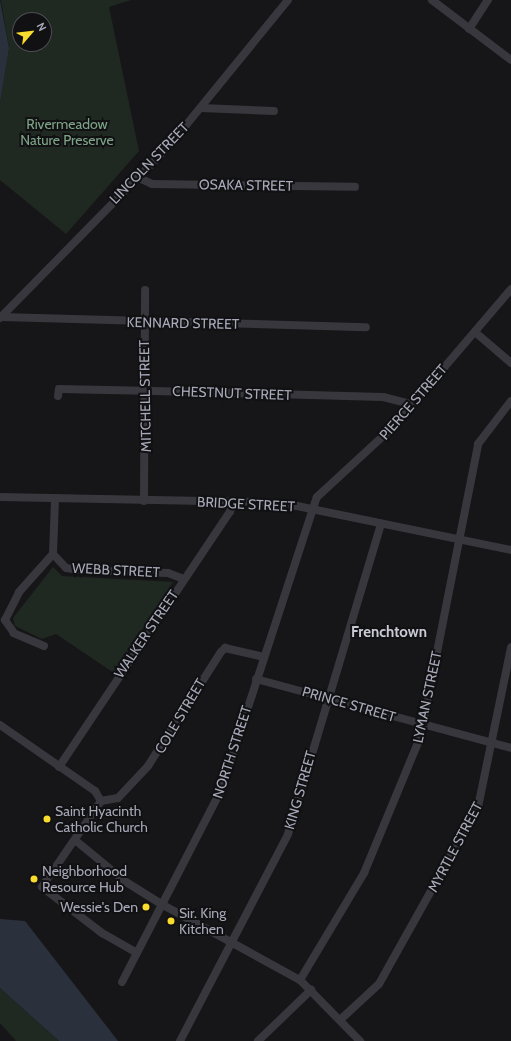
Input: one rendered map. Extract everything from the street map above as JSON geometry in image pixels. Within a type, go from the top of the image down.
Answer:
[{"type":"street","name":"LINCOLN STREET","points":[[0,317],[137,178],[201,108],[288,0]]},
{"type":"street","points":[[432,0],[511,60]]},
{"type":"street","points":[[469,29],[488,0]]},
{"type":"street","points":[[201,108],[274,111]]},
{"type":"street","name":"OSAKA STREET","points":[[137,178],[152,184],[355,187]]},
{"type":"street","name":"PIERCE STREET","points":[[310,509],[321,491],[375,445],[511,289]]},
{"type":"street","name":"MITCHELL STREET","points":[[144,501],[143,392],[145,290]]},
{"type":"street","name":"KENNARD STREET","points":[[0,317],[144,323],[366,327]]},
{"type":"street","points":[[475,332],[511,363]]},
{"type":"street","name":"CHESTNUT STREET","points":[[58,396],[59,389],[383,397],[412,404]]},
{"type":"street","name":"LYMAN STREET","points":[[300,980],[373,855],[424,725],[478,444],[511,401]]},
{"type":"street","name":"BRIDGE STREET","points":[[0,497],[56,500],[232,502],[310,509],[511,550]]},
{"type":"street","points":[[44,646],[14,633],[4,620],[19,592],[53,554],[56,500]]},
{"type":"street","name":"WALKER STREET","points":[[59,767],[230,512],[232,502]]},
{"type":"street","name":"NORTH STREET","points":[[122,982],[221,790],[310,509]]},
{"type":"street","name":"KING STREET","points":[[180,1041],[288,834],[327,698],[381,524]]},
{"type":"street","name":"WEBB STREET","points":[[53,554],[66,568],[78,570],[168,573],[184,579]]},
{"type":"street","name":"MYRTLE STREET","points":[[340,1020],[369,995],[393,961],[478,807],[494,744],[511,647]]},
{"type":"street","name":"COLE STREET","points":[[101,801],[118,798],[148,766],[225,648],[264,657]]},
{"type":"street","name":"PRINCE STREET","points":[[256,679],[511,748]]},
{"type":"street","points":[[0,725],[95,791],[101,801],[76,840],[42,887],[102,933],[137,953]]},
{"type":"street","points":[[76,840],[121,878],[163,904],[300,980],[360,1041]]},
{"type":"street","points":[[258,1041],[311,990]]},
{"type":"green space","name":"Rivermeadow Nature Preserve","points":[[1,0],[131,0],[109,7],[139,151],[66,234],[0,180],[0,103],[9,48]]},
{"type":"green space","points":[[53,567],[62,576],[173,582],[114,673],[56,634],[42,639],[15,626],[13,618]]},
{"type":"green space","points":[[0,988],[59,1041],[16,1041],[0,1023]]},
{"type":"shaded area","points":[[0,0],[9,48],[0,103]]},
{"type":"shaded area","points":[[0,919],[25,921],[118,1041],[59,1041],[0,988]]},
{"type":"place","name":"Saint Hyacinth Catholic Church","points":[[47,819]]},
{"type":"place","name":"Neighborhood Resource Hub","points":[[34,879]]},
{"type":"place","name":"Wessie's Den","points":[[146,907]]},
{"type":"place","name":"Sir. King Kitchen","points":[[171,921]]},
{"type":"district","name":"Frenchtown","points":[[389,633]]}]
